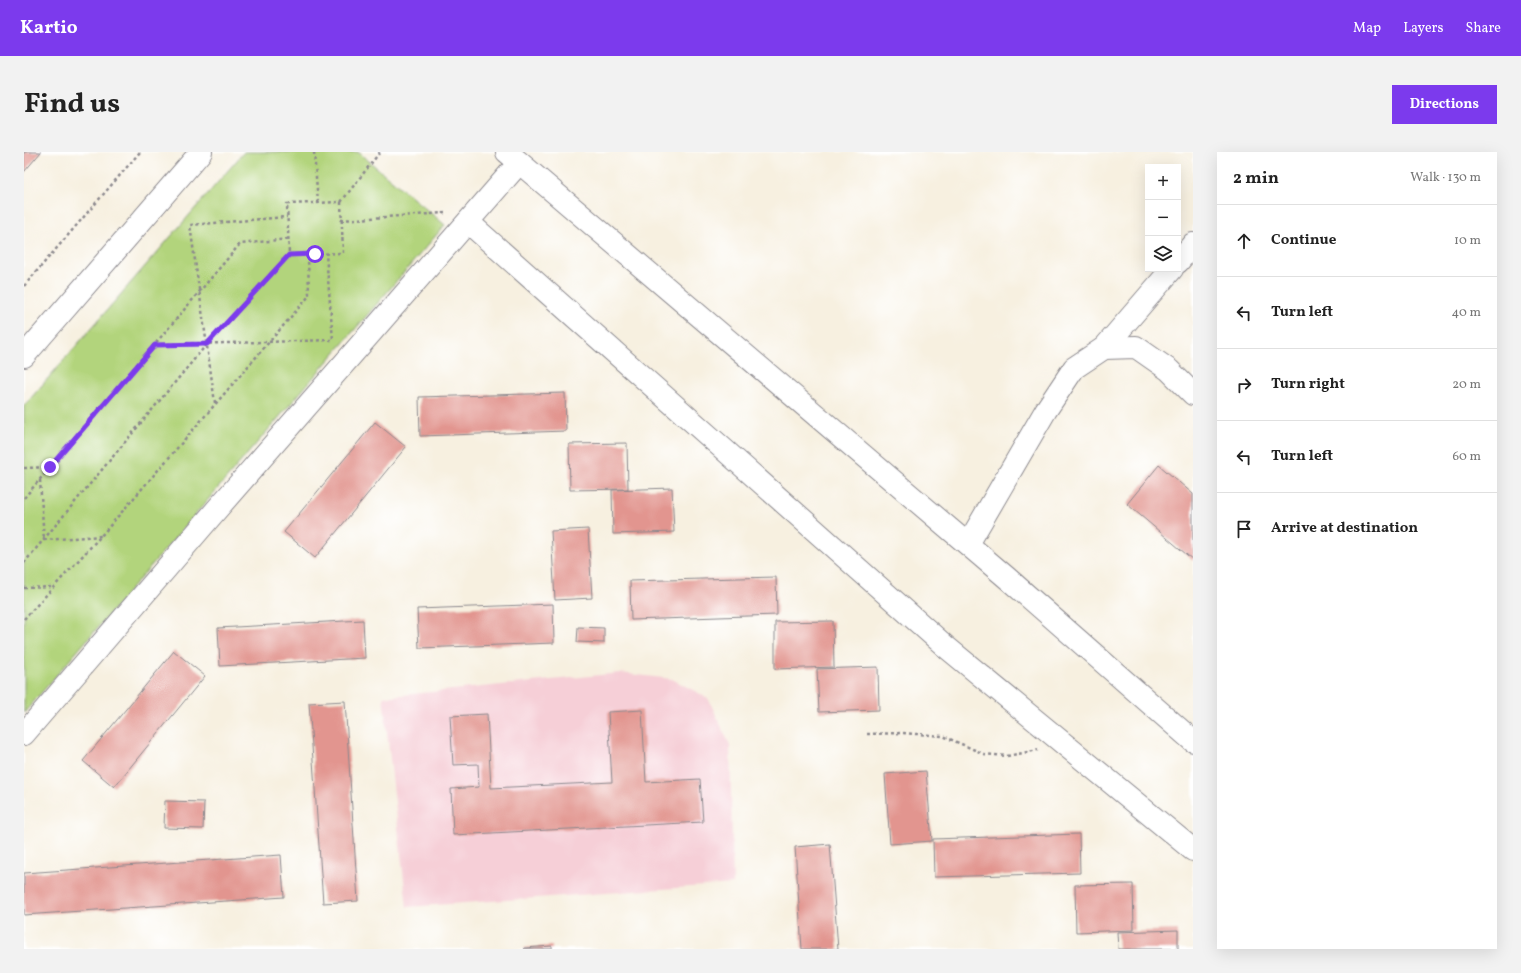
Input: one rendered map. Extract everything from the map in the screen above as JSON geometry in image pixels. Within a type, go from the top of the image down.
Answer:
[{"type":"street","points":[[24,356],[201,152]]},
{"type":"street","points":[[24,734],[218,508],[468,222],[513,158],[968,544],[1193,741]]},
{"type":"street","points":[[468,222],[946,646],[1193,850]]},
{"type":"street","points":[[1181,258],[1193,244]]},
{"type":"street","points":[[968,544],[1046,410],[1074,368],[1104,348],[1169,272]]},
{"type":"street","points":[[1104,348],[1136,347],[1169,370],[1193,394]]},
{"type":"path","points":[[24,286],[140,152]]},
{"type":"path","points":[[314,152],[318,202]]},
{"type":"path","points":[[24,563],[207,344],[289,255],[343,253],[341,202],[380,152]]},
{"type":"path","points":[[289,255],[287,204],[341,202]]},
{"type":"path","points":[[341,220],[445,213]]},
{"type":"path","points":[[215,404],[190,225],[287,218]]},
{"type":"path","points":[[24,498],[240,244],[288,239]]},
{"type":"path","points":[[24,619],[100,536],[309,296],[308,254]]},
{"type":"path","points":[[155,345],[333,340],[326,254]]},
{"type":"path","points":[[24,468],[50,467]]},
{"type":"path","points":[[40,480],[44,540]]},
{"type":"path","points":[[44,540],[100,536]]},
{"type":"path","points":[[24,588],[54,587]]},
{"type":"path","points":[[868,734],[903,733],[943,736],[984,754],[1007,756],[1065,744]]},
{"type":"shaded area","points":[[620,673],[672,679],[708,698],[730,745],[733,884],[407,907],[383,697]]},
{"type":"green space","points":[[244,152],[358,152],[445,225],[24,713],[24,406]]},
{"type":"building","points":[[24,152],[41,152],[24,172]]},
{"type":"building","points":[[565,393],[566,431],[420,436],[419,397]]},
{"type":"building","points":[[375,422],[406,447],[315,558],[284,532]]},
{"type":"building","points":[[627,443],[628,489],[570,490],[569,444]]},
{"type":"building","points":[[1159,465],[1193,494],[1193,560],[1127,504]]},
{"type":"building","points":[[672,488],[674,532],[613,534],[612,490]]},
{"type":"building","points":[[588,529],[592,598],[555,600],[551,531]]},
{"type":"building","points":[[776,577],[777,615],[631,620],[630,581]]},
{"type":"building","points":[[553,604],[554,643],[419,648],[417,609]]},
{"type":"building","points":[[363,620],[365,658],[220,666],[218,628]]},
{"type":"building","points":[[833,621],[834,667],[775,669],[775,622]]},
{"type":"building","points":[[578,627],[604,628],[604,643],[577,642]]},
{"type":"building","points":[[174,651],[205,676],[114,787],[83,761]]},
{"type":"building","points":[[878,667],[879,710],[819,712],[817,669]]},
{"type":"building","points":[[345,701],[358,901],[323,903],[309,703]]},
{"type":"building","points":[[642,710],[646,782],[700,779],[703,822],[453,835],[451,789],[479,787],[478,764],[453,765],[450,716],[487,714],[491,788],[612,782],[608,712]]},
{"type":"building","points":[[926,771],[932,841],[890,844],[885,774]]},
{"type":"building","points":[[165,801],[204,802],[203,829],[164,828]]},
{"type":"building","points":[[1079,834],[1080,873],[934,877],[933,839]]},
{"type":"building","points":[[830,844],[838,949],[802,949],[795,847]]},
{"type":"building","points":[[281,855],[284,897],[24,915],[24,873]]},
{"type":"building","points":[[1133,884],[1134,930],[1076,932],[1075,885]]},
{"type":"building","points":[[1178,930],[1178,949],[1118,949],[1117,932]]},
{"type":"building","points":[[552,946],[552,949],[524,948]]},
{"type":"route","points":[[50,467],[155,345],[207,344],[289,255],[315,254]]}]
